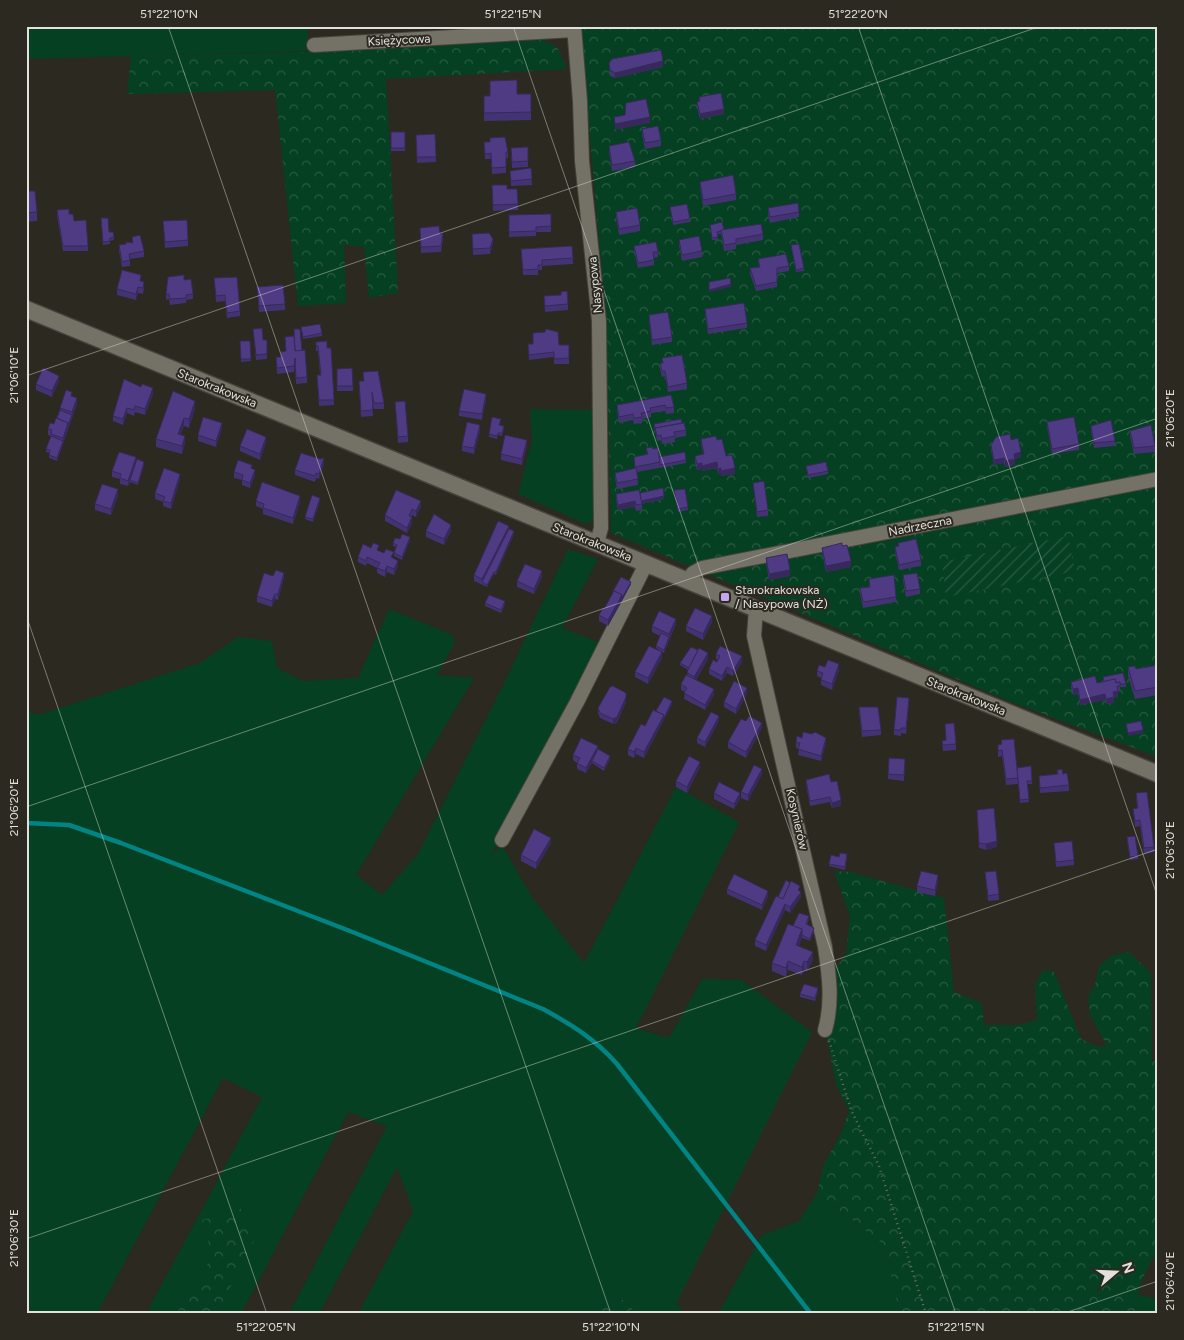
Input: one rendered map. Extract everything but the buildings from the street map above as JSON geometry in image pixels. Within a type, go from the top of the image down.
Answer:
[{"type":"street","name":"Księżycowa","points":[[314,45],[574,28]]},
{"type":"street","name":"Nasypowa","points":[[574,28],[580,101],[582,161],[599,321],[601,528],[596,544]]},
{"type":"street","name":"Starokrakowska","points":[[26,309],[1158,774]]},
{"type":"street","name":"Nadrzeczna","points":[[688,581],[693,573],[702,568],[1158,480]]},
{"type":"street","points":[[502,840],[578,702],[646,564]]},
{"type":"street","name":"Kosynierów","points":[[756,609],[754,636],[825,947],[830,977],[830,1012],[825,1030]]},
{"type":"path","points":[[825,1030],[852,1112],[879,1166],[926,1314]]},
{"type":"green space","points":[[26,26],[308,26],[308,51],[26,59]]},
{"type":"green space","points":[[580,26],[1158,26],[1158,757],[1009,701],[611,533],[606,318]]},
{"type":"green space","points":[[543,40],[557,47],[567,69],[386,79],[398,293],[369,298],[364,247],[344,245],[346,303],[298,306],[275,90],[127,94],[131,56],[349,51]]},
{"type":"green space","points":[[530,409],[592,410],[596,519],[586,524],[518,494],[532,440]]},
{"type":"green space","points":[[1068,536],[1075,571],[946,597],[942,562]]},
{"type":"green space","points":[[568,549],[598,559],[562,628],[603,644],[490,857],[502,845],[532,897],[584,963],[676,787],[739,822],[636,1028],[669,1038],[702,979],[741,980],[812,1032],[676,1304],[686,1314],[635,1314],[626,1299],[592,1307],[582,1314],[358,1314],[413,1211],[397,1167],[319,1314],[289,1314],[387,1126],[348,1112],[241,1314],[213,1314],[221,1306],[212,1257],[176,1314],[146,1314],[262,1097],[223,1078],[97,1314],[26,1314],[26,710],[38,715],[200,663],[238,637],[272,641],[277,668],[303,681],[358,678],[389,609],[453,635],[454,644],[437,675],[474,678],[356,875],[382,895],[418,854],[504,683]]},
{"type":"green space","points":[[834,871],[850,872],[944,898],[954,992],[982,1003],[984,1025],[1019,1025],[1037,1020],[1035,984],[1043,970],[1054,972],[1081,1039],[1099,1047],[1107,1046],[1090,1015],[1088,996],[1095,985],[1099,966],[1111,956],[1129,952],[1151,973],[1152,1061],[1158,1062],[1158,1250],[1142,1280],[1135,1312],[1132,1314],[900,1314],[883,1244],[817,1193],[823,1166],[841,1133],[849,1111],[836,1085],[823,1019],[828,977],[846,955],[850,917]]},
{"type":"green space","points":[[817,1193],[883,1244],[900,1314],[718,1314],[762,1235],[799,1221]]},
{"type":"green space","points":[[241,1209],[257,1235],[221,1306],[213,1314],[176,1314],[212,1257],[202,1220]]},
{"type":"green space","points":[[1137,1294],[1158,1299],[1158,1314],[1132,1314],[1135,1312]]},
{"type":"green space","points":[[626,1299],[635,1314],[582,1314],[592,1307]]},
{"type":"waterway","points":[[26,823],[69,825],[121,843],[350,931],[543,1009],[573,1027],[592,1040],[617,1064],[811,1314]]},
{"type":"place","name":"Starokrakowska / Nasypowa (NŻ)","points":[[725,597]]}]
